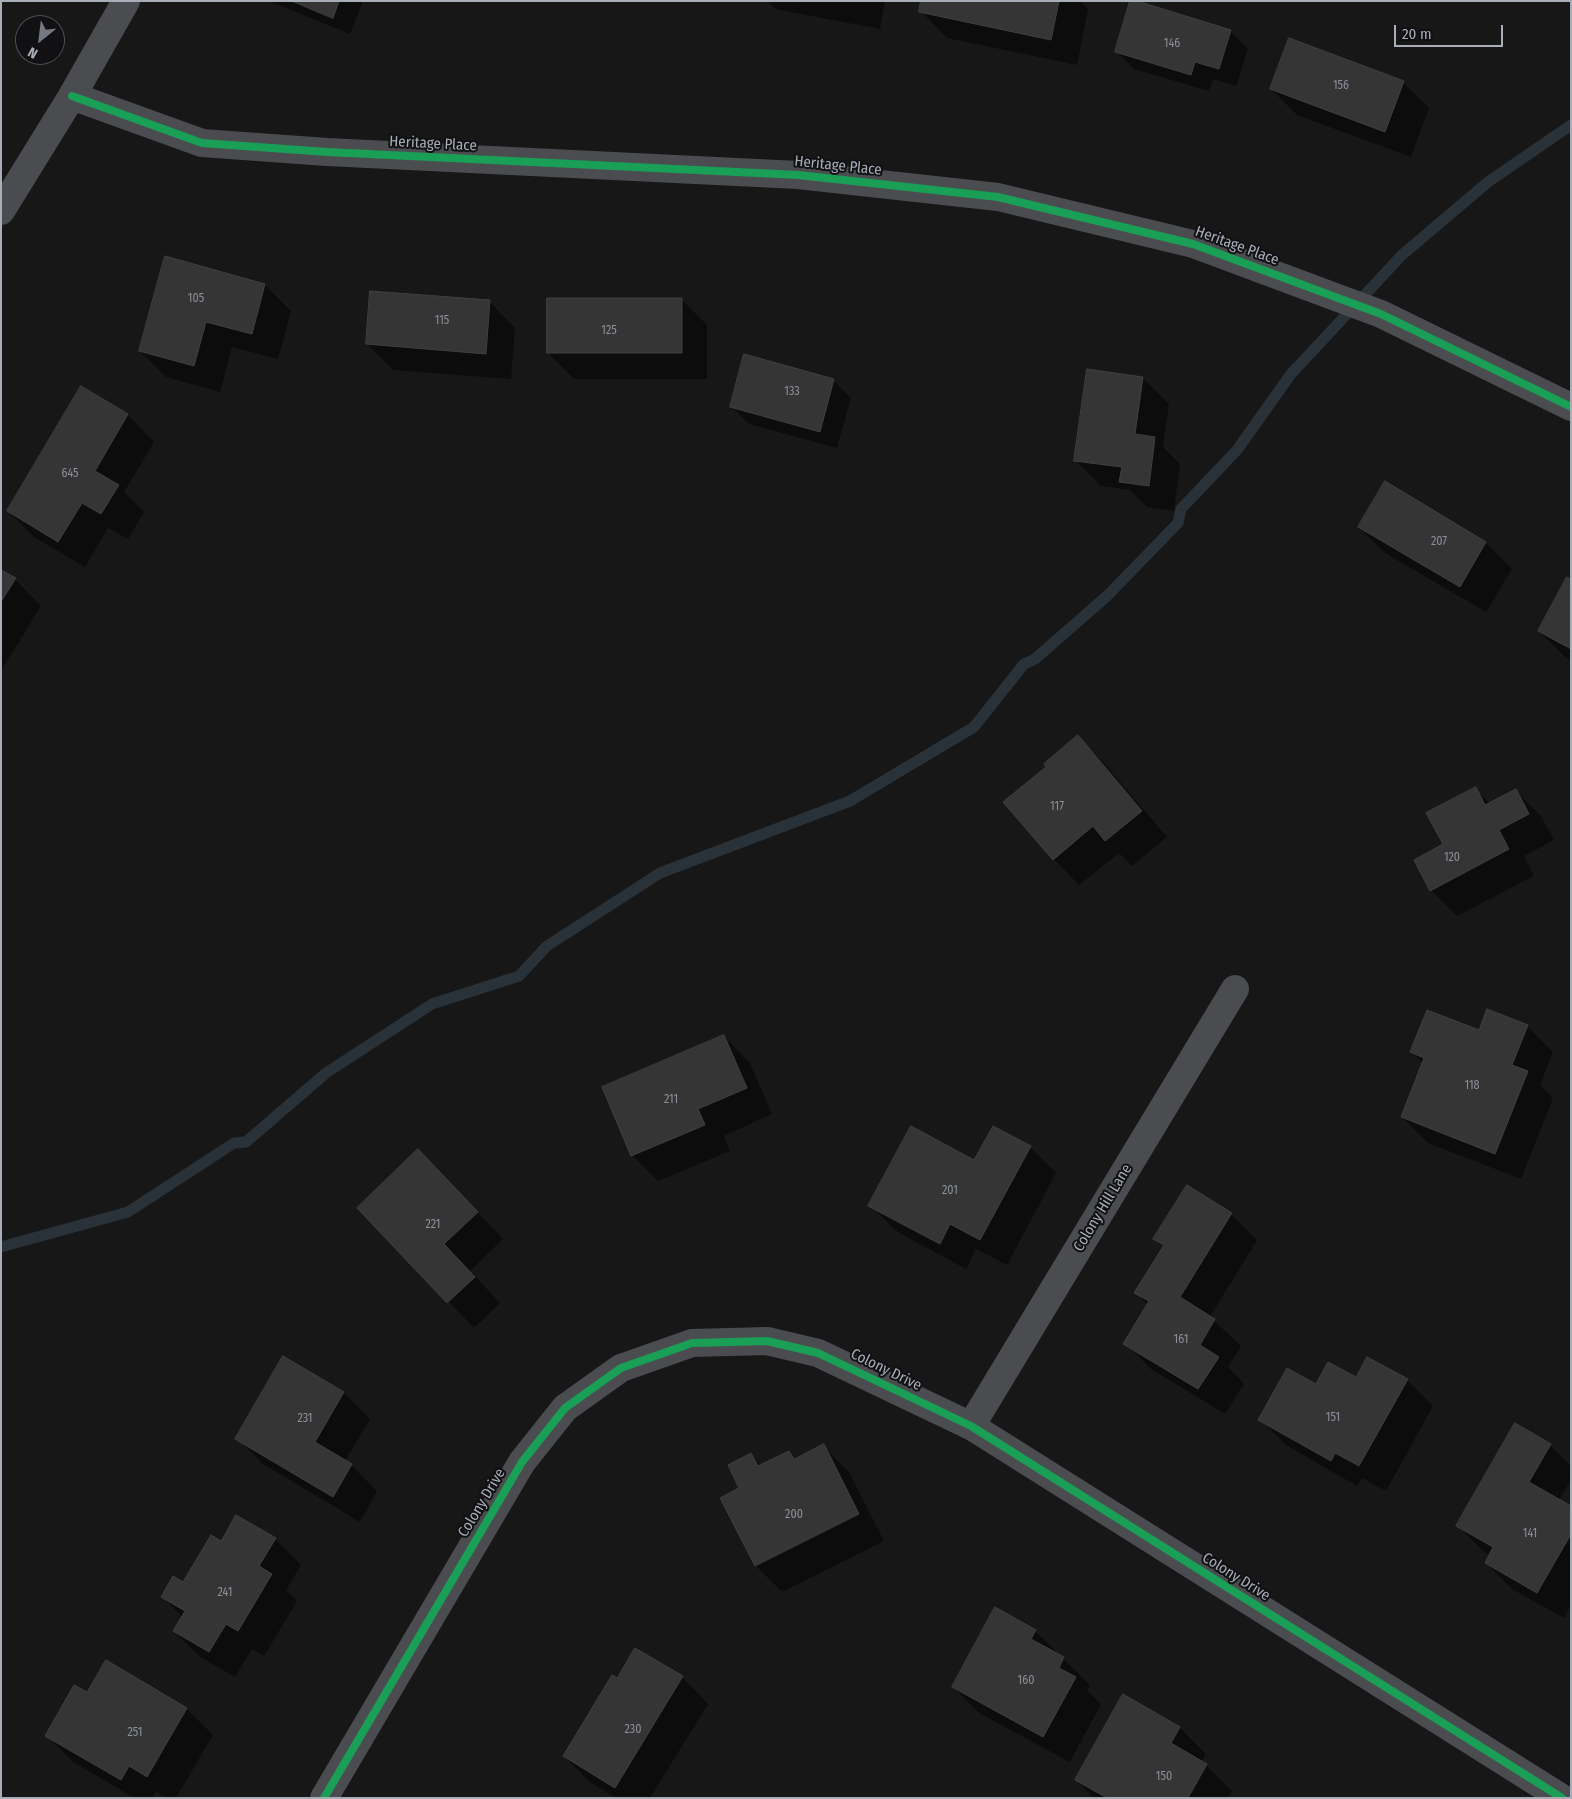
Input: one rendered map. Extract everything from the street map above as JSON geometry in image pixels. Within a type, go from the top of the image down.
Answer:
[{"type":"street","points":[[1,211],[72,96],[126,1]]},
{"type":"street","name":"Heritage Place","points":[[72,96],[202,143],[327,152],[798,175],[998,197],[1193,244],[1381,314],[1571,406]]},
{"type":"street","name":"Colony Hill Lane","points":[[971,1426],[1235,989]]},
{"type":"street","name":"Colony Drive","points":[[324,1798],[522,1462],[565,1408],[621,1368],[692,1343],[767,1342],[818,1353],[971,1426],[1562,1798]]},
{"type":"building","points":[[292,1],[339,1],[333,18]]},
{"type":"building","points":[[921,1],[1059,1],[1051,40],[919,12]]},
{"type":"building","points":[[1130,1],[1137,1],[1231,30],[1219,69],[1195,62],[1191,75],[1115,52]]},
{"type":"building","points":[[1289,38],[1404,81],[1385,132],[1270,89]]},
{"type":"building","points":[[165,256],[265,284],[252,334],[206,322],[194,366],[139,351]]},
{"type":"building","points":[[370,291],[490,300],[486,354],[366,344]]},
{"type":"building","points":[[547,298],[682,298],[682,353],[547,353]]},
{"type":"building","points":[[744,354],[834,379],[820,432],[730,407]]},
{"type":"building","points":[[1087,369],[1143,377],[1135,434],[1155,437],[1149,486],[1119,482],[1122,467],[1074,461]]},
{"type":"building","points":[[81,386],[128,414],[95,471],[119,485],[101,514],[82,503],[58,542],[7,511]]},
{"type":"building","points":[[1385,481],[1486,542],[1460,587],[1358,527]]},
{"type":"building","points":[[1,570],[16,578],[1,602]]},
{"type":"building","points":[[1567,577],[1571,580],[1571,649],[1538,631]]},
{"type":"building","points":[[1078,735],[1142,811],[1105,841],[1093,826],[1053,860],[1003,802],[1046,767],[1044,764]]},
{"type":"building","points":[[1476,787],[1485,805],[1516,789],[1529,814],[1499,830],[1509,849],[1430,891],[1414,860],[1443,844],[1426,813]]},
{"type":"building","points":[[1487,1009],[1528,1025],[1512,1065],[1528,1071],[1495,1154],[1401,1117],[1424,1058],[1410,1052],[1427,1010],[1479,1030]]},
{"type":"building","points":[[724,1035],[747,1088],[698,1109],[705,1125],[631,1156],[602,1087]]},
{"type":"building","points":[[911,1126],[974,1160],[993,1126],[1031,1146],[980,1240],[950,1224],[940,1244],[868,1206]]},
{"type":"building","points":[[418,1149],[478,1212],[444,1244],[475,1277],[447,1303],[357,1208]]},
{"type":"building","points":[[1187,1185],[1232,1213],[1180,1297],[1215,1319],[1200,1345],[1219,1357],[1198,1389],[1123,1344],[1149,1301],[1134,1293],[1164,1245],[1153,1239]]},
{"type":"building","points":[[283,1356],[344,1392],[315,1442],[352,1464],[333,1497],[235,1439]]},
{"type":"building","points":[[1367,1357],[1408,1379],[1359,1466],[1335,1453],[1331,1461],[1258,1420],[1287,1368],[1316,1384],[1328,1362],[1356,1377]]},
{"type":"building","points":[[1515,1423],[1551,1444],[1529,1482],[1571,1506],[1571,1534],[1537,1593],[1485,1563],[1493,1547],[1456,1526]]},
{"type":"building","points":[[824,1444],[859,1514],[755,1566],[720,1498],[739,1488],[728,1465],[751,1453],[758,1466],[789,1451],[794,1459]]},
{"type":"building","points":[[236,1515],[276,1538],[259,1566],[272,1574],[238,1631],[226,1624],[209,1652],[173,1631],[185,1611],[161,1597],[173,1576],[183,1582],[211,1535],[221,1541]]},
{"type":"building","points":[[995,1607],[1036,1630],[1031,1639],[1064,1657],[1059,1668],[1076,1677],[1043,1737],[952,1687]]},
{"type":"building","points":[[635,1648],[683,1676],[615,1788],[563,1756],[612,1675],[617,1678]]},
{"type":"building","points":[[106,1660],[187,1708],[147,1777],[129,1766],[121,1780],[45,1736],[74,1685],[87,1692]]},
{"type":"building","points":[[1123,1694],[1180,1727],[1171,1743],[1207,1764],[1188,1798],[1107,1798],[1075,1780]]},
{"type":"waterway","points":[[1,1247],[128,1212],[234,1143],[246,1142],[326,1073],[432,1004],[519,976],[547,946],[660,873],[850,801],[974,727],[1024,664],[1035,659],[1107,596],[1178,523],[1181,509],[1237,450],[1291,374],[1402,255],[1488,182],[1571,125]]},
{"type":"cycle path","points":[[72,96],[202,143],[327,152],[798,175],[998,197],[1193,244],[1381,314],[1571,407]]},
{"type":"cycle path","points":[[324,1798],[522,1462],[565,1408],[621,1368],[692,1343],[767,1341],[818,1353],[971,1426],[1562,1798]]}]
